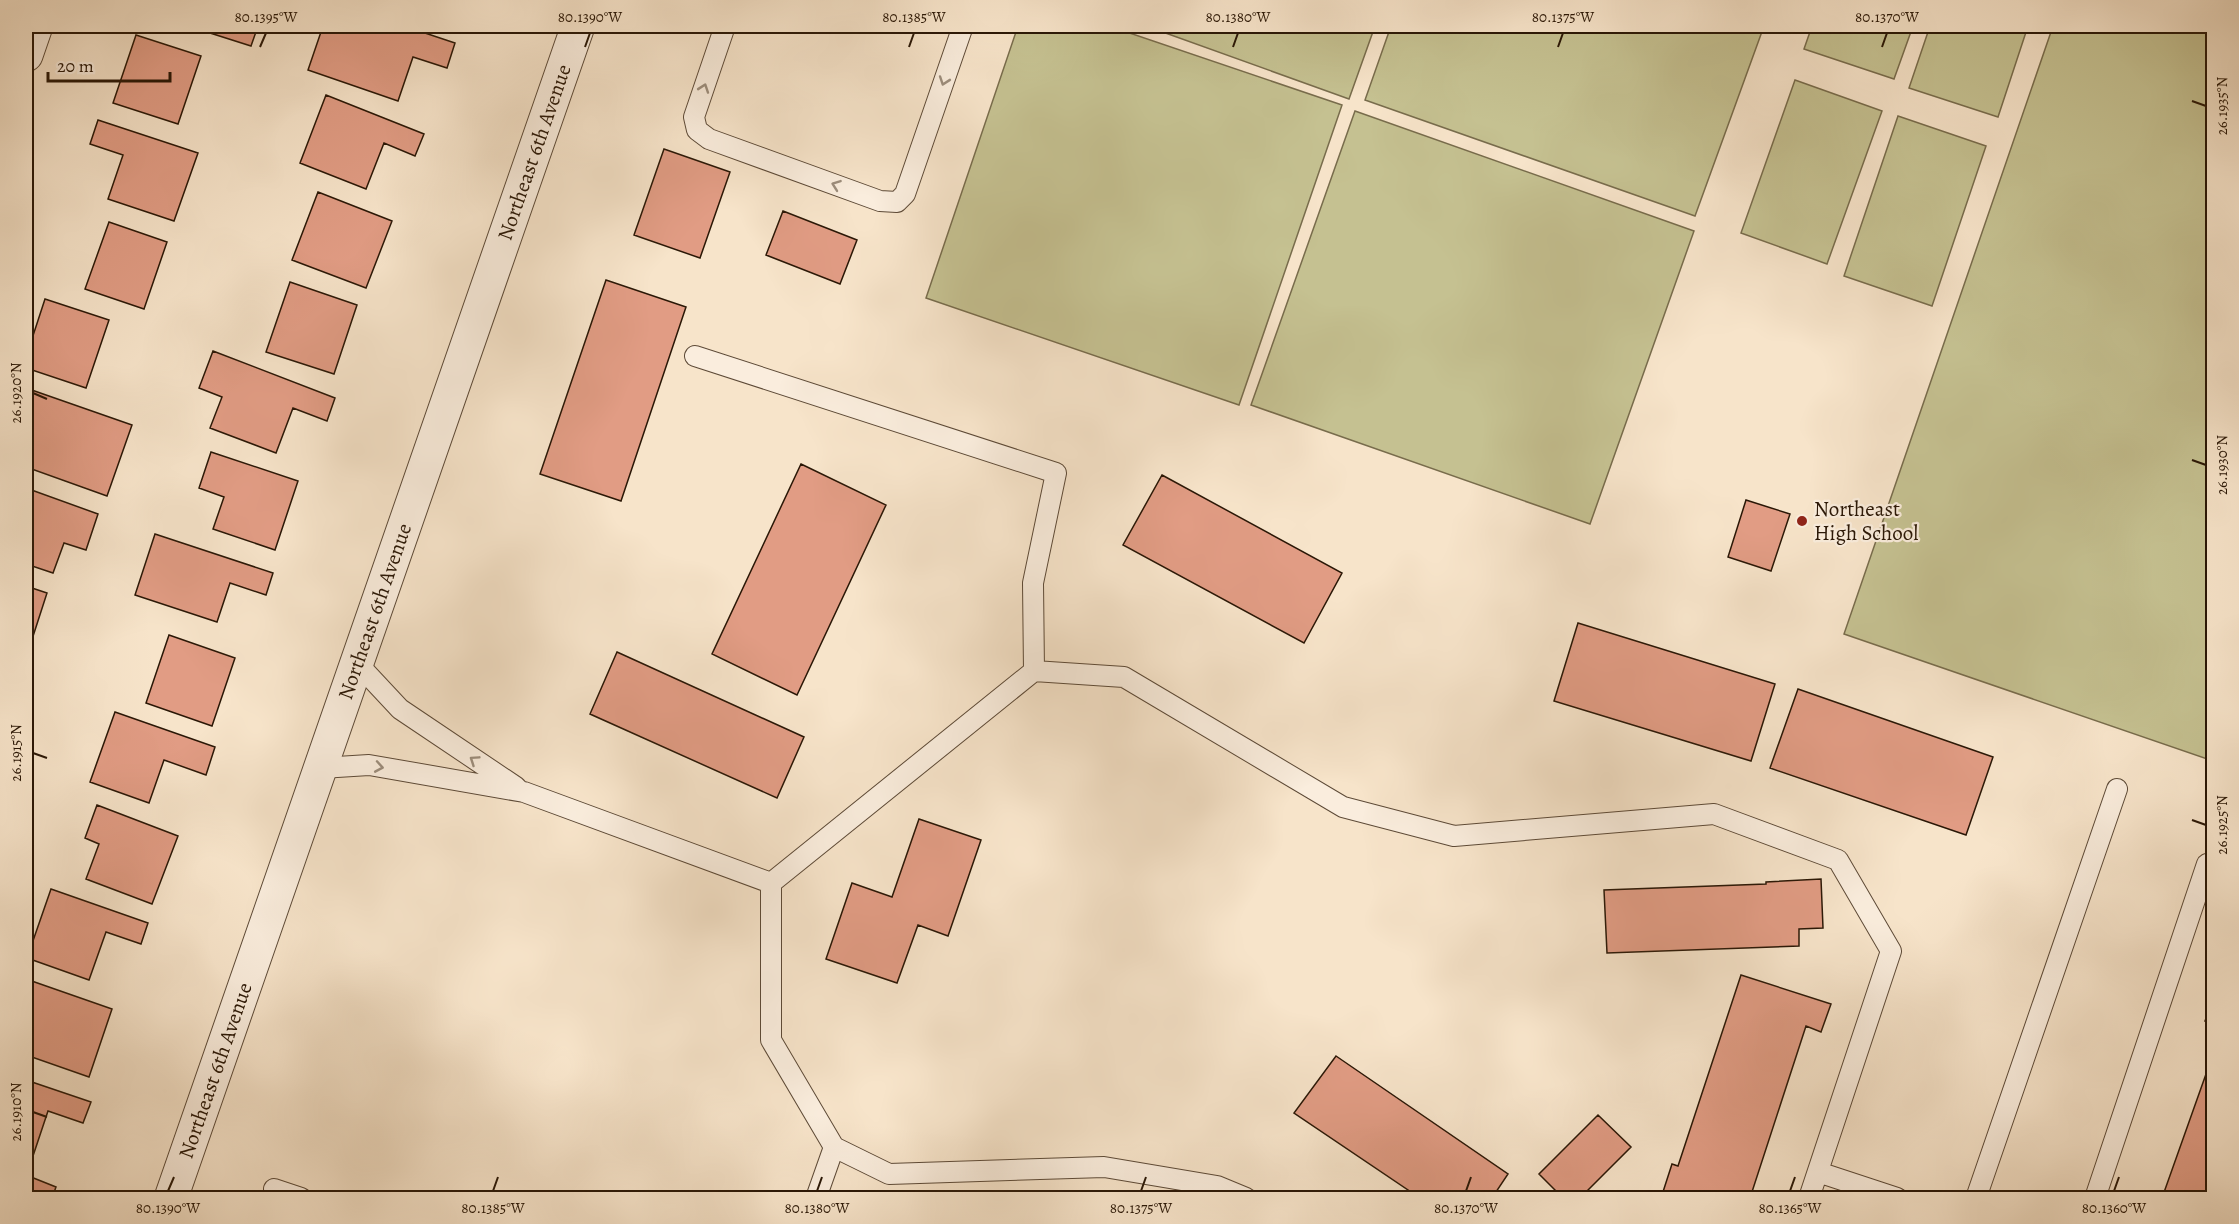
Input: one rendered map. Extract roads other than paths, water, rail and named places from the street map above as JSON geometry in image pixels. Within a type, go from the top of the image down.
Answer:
[{"type":"street","points":[[26,56],[36,26]]},
{"type":"street","name":"Northeast 6th Avenue","points":[[171,1198],[578,26]]},
{"type":"lane","points":[[725,26],[694,117],[697,130],[709,139],[880,201],[897,202],[905,194],[963,26]]},
{"type":"lane","points":[[695,356],[1056,472],[1033,583],[1034,671]]},
{"type":"lane","points":[[357,663],[400,709],[524,792]]},
{"type":"lane","points":[[771,883],[1034,671],[1124,677],[1343,807],[1454,836],[1714,814],[1838,860],[1891,951],[1809,1198]]},
{"type":"lane","points":[[321,768],[369,765],[524,792],[771,883]]},
{"type":"lane","points":[[1976,1198],[2117,789]]},
{"type":"lane","points":[[2095,1198],[2207,864],[2214,866]]},
{"type":"lane","points":[[771,883],[771,1040],[834,1147],[889,1174],[1104,1167],[1217,1186],[1246,1198]]},
{"type":"lane","points":[[816,1198],[834,1147]]},
{"type":"lane","points":[[1818,1172],[1897,1198]]},
{"type":"lane","points":[[274,1189],[302,1198]]},
{"type":"place","name":"Northeast High School","points":[[1802,521]]}]
